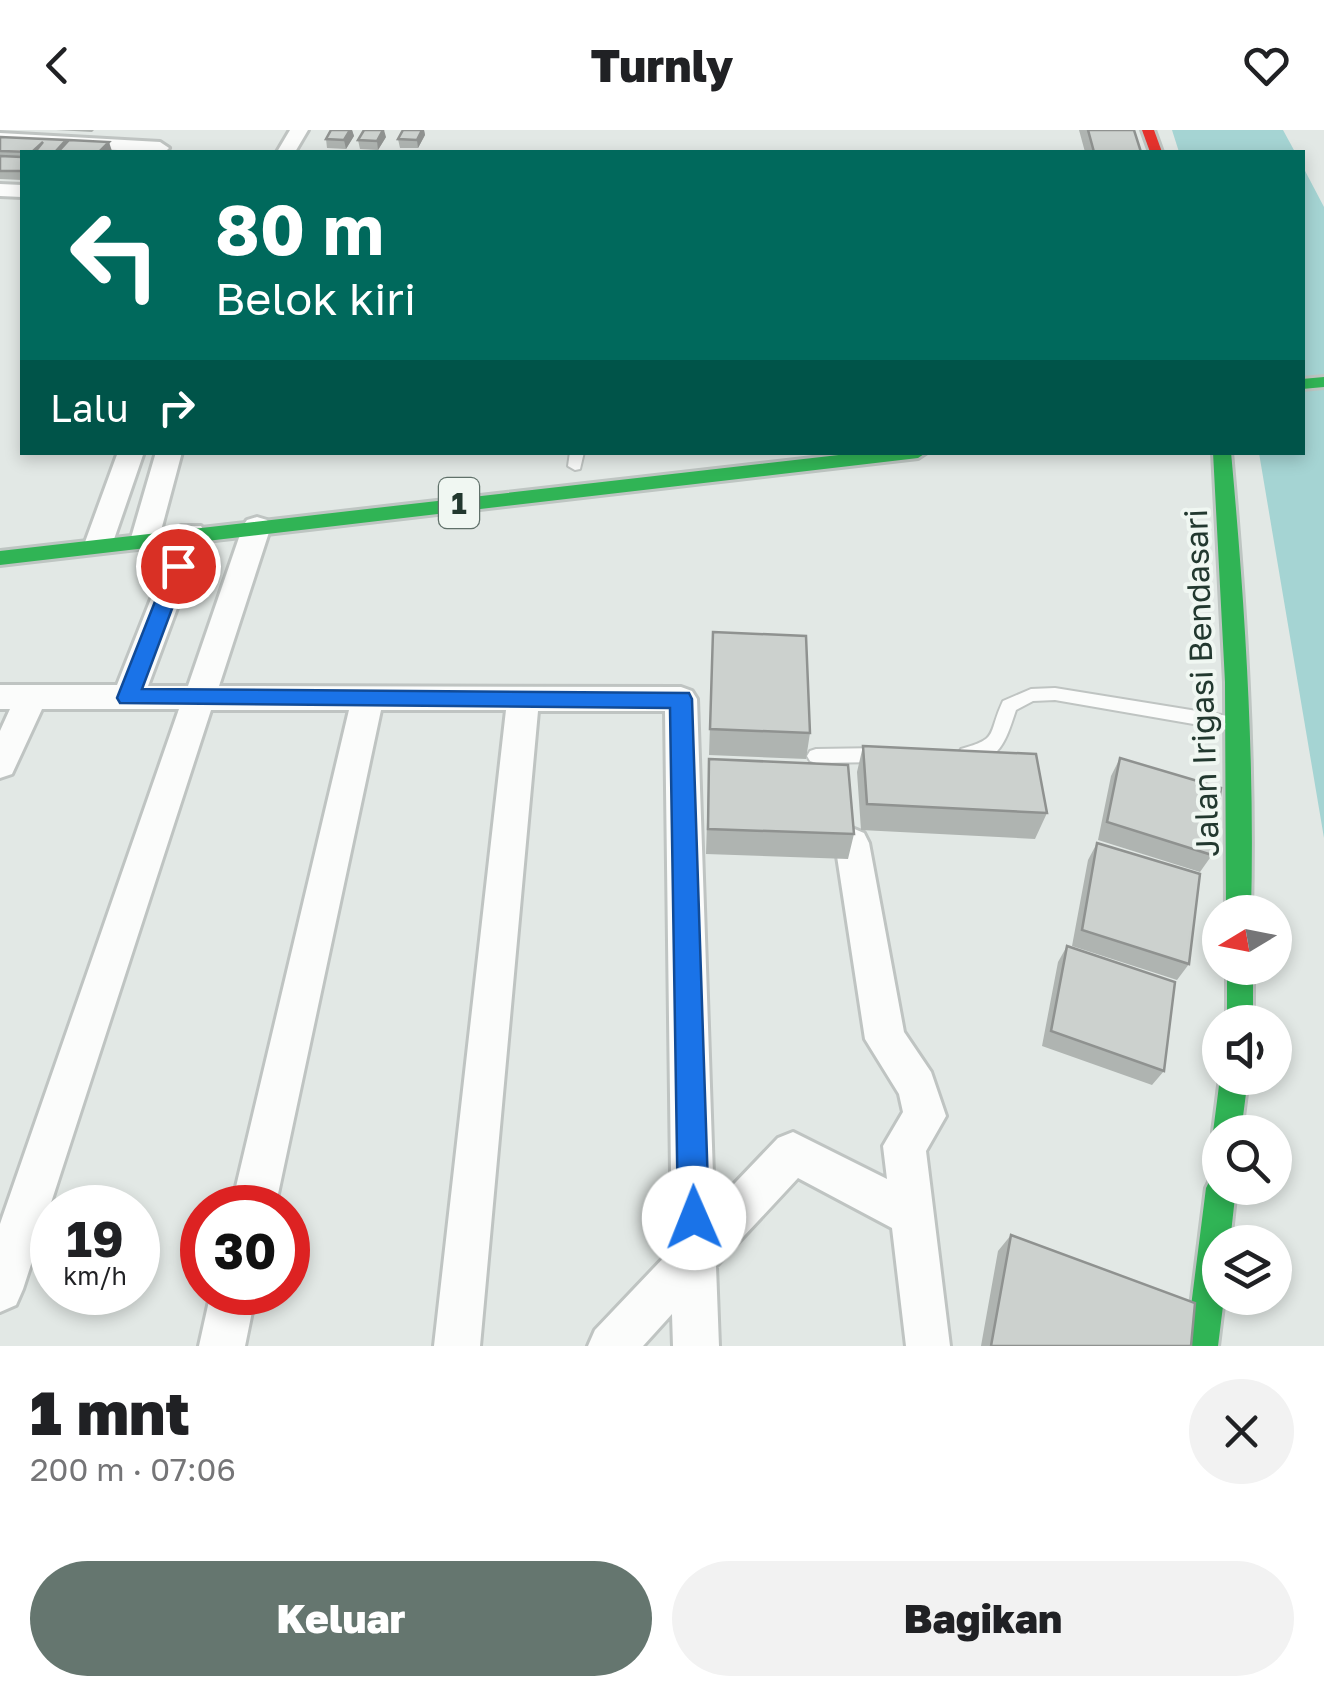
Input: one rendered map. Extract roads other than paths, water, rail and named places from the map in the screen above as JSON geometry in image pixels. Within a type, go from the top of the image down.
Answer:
[{"type":"main road","name":"1","points":[[0,558],[97,530],[166,524],[257,526],[891,455]]},
{"type":"main road","name":"Jalan Irigasi Bendasari","points":[[1222,455],[1232,560],[1239,724],[1239,895]]},
{"type":"main road","points":[[1202,1346],[1218,1205]]},
{"type":"street","points":[[0,139],[159,150],[174,130]]},
{"type":"street","points":[[97,530],[130,455]]},
{"type":"street","points":[[128,698],[166,524],[170,455]]},
{"type":"street","points":[[0,1289],[257,526]]},
{"type":"street","points":[[0,765],[16,697],[681,699],[696,1346]]},
{"type":"street","points":[[258,1185],[368,698]]},
{"type":"street","points":[[457,1346],[523,698]]},
{"type":"street","points":[[852,843],[885,1039],[917,1086],[925,1116],[904,1146],[928,1342]]},
{"type":"street","points":[[611,1346],[794,1153],[912,1216]]},
{"type":"street","points":[[222,1346],[229,1315]]},
{"type":"lane","points":[[949,754],[988,752],[998,744],[1010,706],[1031,695],[1055,694],[1239,724]]},
{"type":"lane","points":[[816,756],[892,755]]},
{"type":"water","points":[[1172,130],[1283,130],[1294,150],[1178,150]]},
{"type":"water","points":[[1305,171],[1324,207],[1324,838],[1259,455],[1305,455]]}]
